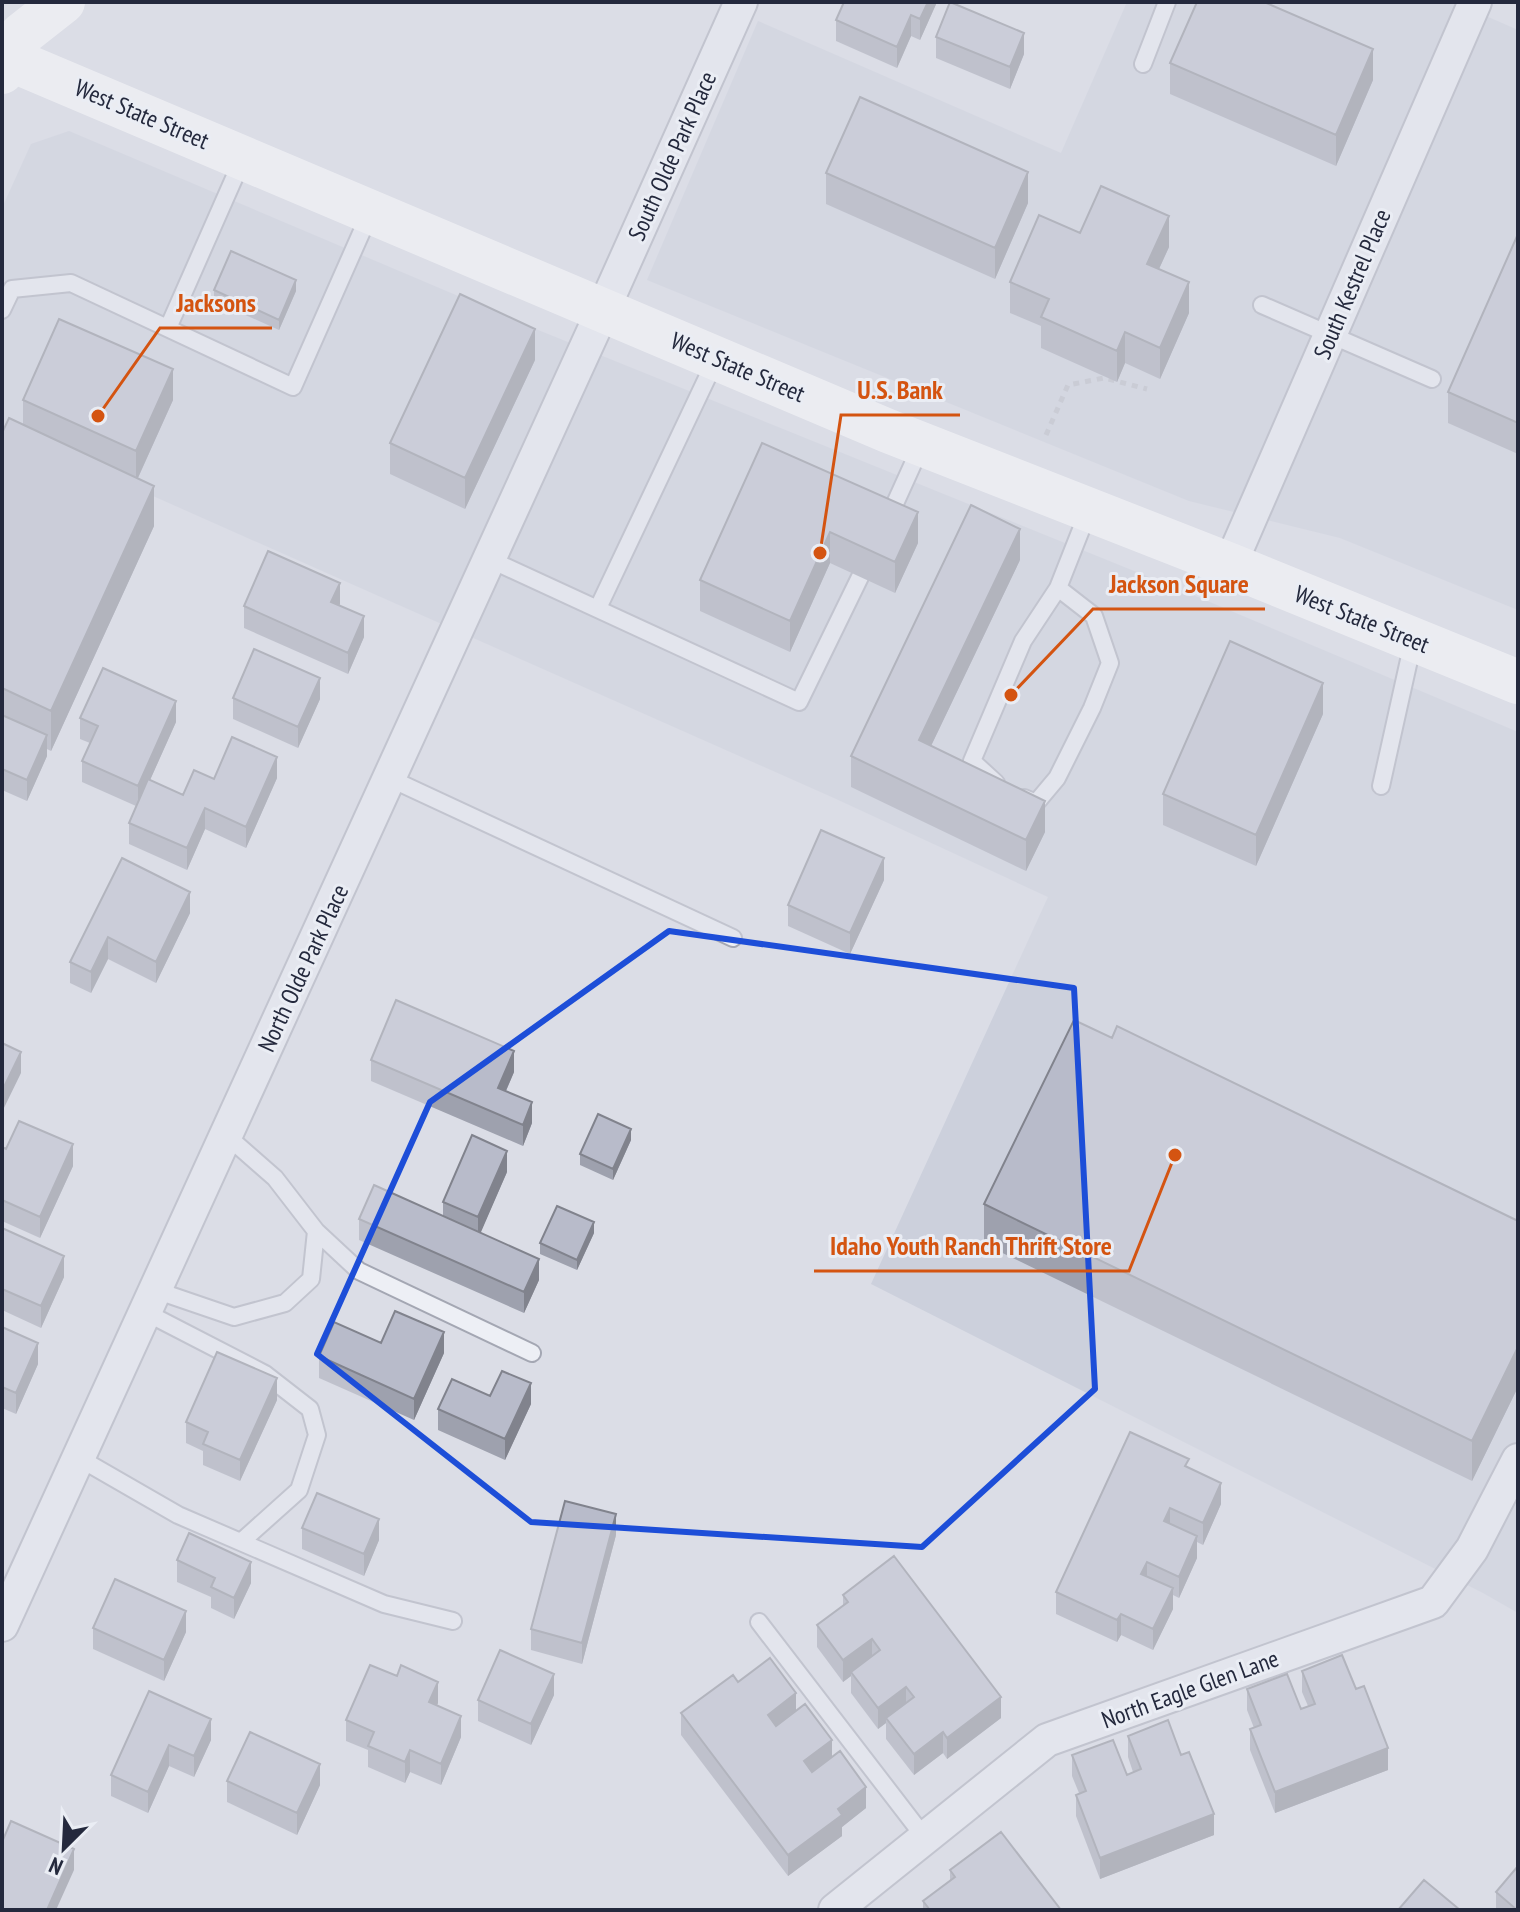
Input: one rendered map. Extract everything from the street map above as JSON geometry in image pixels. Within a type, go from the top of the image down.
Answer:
[{"type":"main road","points":[[10,45],[63,2]]},
{"type":"main road","name":"West State Street","points":[[10,45],[244,158],[716,358],[922,444],[1518,682]]},
{"type":"street","name":"South Olde Park Place","points":[[603,310],[741,2]]},
{"type":"street","name":"South Kestrel Place","points":[[1230,565],[1330,335],[1467,4]]},
{"type":"street","name":"North Olde Park Place","points":[[2,1625],[603,310]]},
{"type":"street","name":"North Eagle Glen Lane","points":[[851,1901],[1047,1740],[1433,1602],[1472,1549],[1518,1460]]},
{"type":"lane","points":[[1143,64],[1167,2]]},
{"type":"lane","points":[[168,328],[244,158]]},
{"type":"lane","points":[[2,310],[12,289],[71,283],[293,387],[371,211]]},
{"type":"lane","points":[[1262,305],[1432,379]]},
{"type":"lane","points":[[598,608],[716,358]]},
{"type":"lane","points":[[884,528],[922,444]]},
{"type":"lane","points":[[1058,588],[1094,616],[1110,663],[1092,708],[1057,778],[1036,803],[1002,789],[972,761],[1023,641],[1058,588],[1089,511]]},
{"type":"lane","points":[[489,559],[799,702],[860,577]]},
{"type":"lane","points":[[1381,786],[1414,640]]},
{"type":"lane","points":[[389,778],[733,938]]},
{"type":"lane","points":[[226,1135],[275,1178],[316,1231],[359,1271],[532,1353]]},
{"type":"lane","points":[[150,1301],[234,1317],[285,1303],[311,1279],[316,1231]]},
{"type":"lane","points":[[150,1301],[265,1374],[310,1409],[317,1435],[299,1490],[241,1542]]},
{"type":"lane","points":[[79,1458],[178,1515],[384,1604],[453,1621]]},
{"type":"lane","points":[[759,1622],[925,1838]]},
{"type":"path","points":[[1046,435],[1068,385],[1104,378],[1147,389]]},
{"type":"highlighted area","points":[[669,931],[1074,988],[1095,1389],[922,1547],[531,1522],[317,1354],[430,1102]]},
{"type":"shaded area","points":[[1127,2],[1454,2],[1518,30],[1518,610],[1340,538],[1189,501],[647,280],[758,21],[1061,153]]},
{"type":"shaded area","points":[[69,131],[543,332],[1186,592],[1518,732],[1518,1613],[871,1284],[1048,897],[834,798],[2,429],[2,208],[31,144]]},
{"type":"building","points":[[844,2],[928,2],[920,19],[911,15],[897,47],[836,20]]},
{"type":"building","points":[[950,2],[1024,33],[1010,67],[936,37]]},
{"type":"building","points":[[1197,2],[1264,2],[1373,49],[1336,135],[1170,63]]},
{"type":"building","points":[[860,97],[1028,172],[995,248],[826,173]]},
{"type":"building","points":[[1101,186],[1169,216],[1147,264],[1189,282],[1160,348],[1125,332],[1117,351],[1041,317],[1049,299],[1010,282],[1039,215],[1080,233]]},
{"type":"building","points":[[1518,234],[1518,423],[1448,392]]},
{"type":"building","points":[[231,251],[296,280],[279,320],[214,290]]},
{"type":"building","points":[[460,294],[535,329],[465,478],[390,443]]},
{"type":"building","points":[[59,319],[173,369],[136,451],[23,400]]},
{"type":"building","points":[[9,418],[154,486],[51,711],[2,688],[2,433]]},
{"type":"building","points":[[762,443],[918,512],[895,562],[830,532],[790,621],[700,580]]},
{"type":"building","points":[[971,505],[1020,529],[919,740],[1045,801],[1026,840],[851,756]]},
{"type":"building","points":[[268,551],[340,583],[331,602],[364,616],[348,653],[244,606]]},
{"type":"building","points":[[1230,641],[1323,683],[1256,835],[1163,794]]},
{"type":"building","points":[[254,649],[320,678],[298,727],[233,698]]},
{"type":"building","points":[[103,668],[176,701],[138,786],[82,761],[98,726],[80,718]]},
{"type":"building","points":[[2,715],[47,735],[27,780],[2,769]]},
{"type":"building","points":[[232,737],[277,757],[246,827],[205,808],[187,848],[129,823],[148,779],[183,795],[194,770],[214,779]]},
{"type":"building","points":[[821,830],[884,858],[850,933],[788,905]]},
{"type":"building","points":[[122,858],[190,892],[156,962],[108,937],[91,972],[70,962]]},
{"type":"building","points":[[396,1000],[514,1051],[498,1088],[532,1102],[523,1125],[371,1060]]},
{"type":"building","points":[[1074,1020],[1112,1038],[1117,1026],[1518,1221],[1518,1347],[1472,1441],[984,1204]]},
{"type":"building","points":[[2,1043],[21,1052],[2,1091]]},
{"type":"building","points":[[598,1114],[631,1129],[613,1169],[580,1154]]},
{"type":"building","points":[[19,1121],[73,1144],[40,1217],[2,1200],[2,1147],[6,1149]]},
{"type":"building","points":[[472,1135],[507,1151],[478,1217],[443,1202]]},
{"type":"building","points":[[374,1185],[539,1259],[524,1292],[359,1219]]},
{"type":"building","points":[[557,1206],[594,1222],[577,1260],[540,1243]]},
{"type":"building","points":[[2,1228],[64,1256],[41,1306],[2,1289]]},
{"type":"building","points":[[395,1311],[444,1332],[414,1399],[319,1356],[334,1322],[381,1343]]},
{"type":"building","points":[[2,1327],[38,1343],[16,1393],[2,1387]]},
{"type":"building","points":[[217,1352],[277,1378],[240,1460],[203,1444],[208,1432],[186,1422]]},
{"type":"building","points":[[502,1371],[531,1383],[505,1439],[438,1409],[452,1379],[490,1396]]},
{"type":"building","points":[[1130,1432],[1189,1459],[1185,1466],[1221,1483],[1203,1523],[1170,1508],[1164,1521],[1197,1536],[1179,1577],[1147,1562],[1141,1574],[1173,1588],[1153,1629],[1121,1614],[1117,1620],[1056,1592]]},
{"type":"building","points":[[317,1493],[379,1519],[364,1554],[302,1528]]},
{"type":"building","points":[[565,1501],[616,1514],[582,1643],[531,1629]]},
{"type":"building","points":[[189,1533],[251,1562],[234,1598],[211,1587],[215,1578],[177,1560]]},
{"type":"building","points":[[894,1556],[1001,1697],[947,1738],[943,1732],[914,1754],[886,1718],[914,1697],[906,1687],[878,1708],[851,1672],[880,1650],[872,1639],[843,1660],[817,1625],[848,1602],[843,1595]]},
{"type":"building","points":[[115,1579],[186,1611],[164,1660],[93,1628]]},
{"type":"building","points":[[500,1650],[554,1674],[531,1724],[478,1700]]},
{"type":"building","points":[[1342,1655],[1356,1689],[1364,1686],[1388,1748],[1275,1792],[1250,1729],[1261,1725],[1247,1689],[1287,1674],[1301,1709],[1315,1704],[1302,1671]]},
{"type":"building","points":[[770,1658],[796,1693],[768,1715],[776,1726],[805,1704],[832,1740],[804,1761],[812,1772],[840,1751],[866,1787],[838,1809],[842,1815],[788,1855],[681,1713],[733,1675],[738,1682]]},
{"type":"building","points":[[370,1665],[397,1676],[401,1665],[438,1682],[429,1702],[461,1716],[441,1764],[410,1750],[405,1762],[368,1746],[374,1732],[346,1720]]},
{"type":"building","points":[[149,1691],[211,1719],[194,1756],[169,1745],[148,1792],[111,1775]]},
{"type":"building","points":[[1168,1720],[1181,1755],[1189,1752],[1214,1814],[1100,1858],[1076,1795],[1086,1791],[1072,1755],[1113,1740],[1127,1775],[1141,1769],[1128,1736]]},
{"type":"building","points":[[250,1732],[320,1764],[297,1813],[227,1781]]},
{"type":"building","points":[[11,1821],[74,1849],[47,1910],[2,1909],[2,1842]]},
{"type":"building","points":[[1001,1832],[1061,1910],[930,1910],[923,1901],[955,1877],[950,1870]]},
{"type":"building","points":[[1518,1866],[1518,1910],[1517,1910],[1496,1892]]},
{"type":"building","points":[[1424,1880],[1460,1910],[1398,1910]]},
{"type":"place","name":"Jacksons","points":[[98,416]]},
{"type":"place","name":"U.S. Bank","points":[[820,553]]},
{"type":"place","name":"Jackson Square","points":[[1011,695]]},
{"type":"place","name":"Idaho Youth Ranch Thrift Store","points":[[1175,1155]]}]
